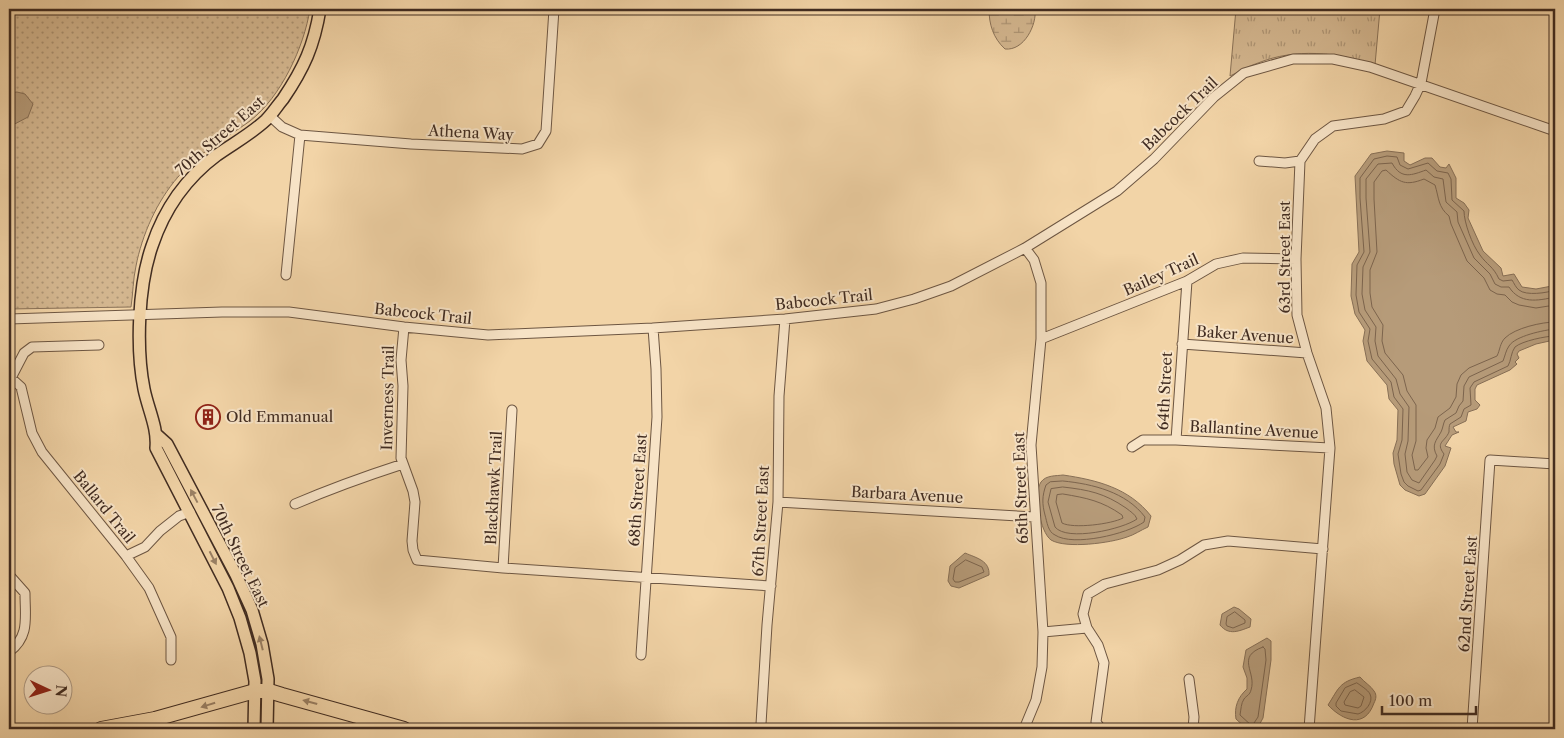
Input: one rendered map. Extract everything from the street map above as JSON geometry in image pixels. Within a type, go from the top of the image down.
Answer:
[{"type":"highway","points":[[101,729],[155,719],[262,691],[404,729]]},
{"type":"main road","name":"70th Street East","points":[[267,729],[262,691],[238,612],[190,512],[156,448],[157,435],[144,389],[139,351],[140,316],[145,278],[152,247],[160,226],[175,199],[202,168],[270,116],[294,83],[306,60],[314,39],[320,9]]},
{"type":"main road","name":"70th Street East","points":[[157,435],[167,444],[236,575],[252,610],[262,644],[268,679],[262,691],[254,729]]},
{"type":"street","name":"Athena Way","points":[[270,116],[282,126],[300,136],[522,149],[538,144],[546,131],[554,9]]},
{"type":"street","points":[[1259,161],[1284,163],[1300,161],[1315,139],[1333,126],[1384,119],[1406,111],[1416,96],[1420,83],[1435,9]]},
{"type":"street","name":"Babcock Trail","points":[[9,319],[222,312],[289,312],[404,327],[488,335],[652,328],[785,319],[876,309],[914,299],[951,286],[1025,248],[1117,192],[1154,159],[1214,98],[1244,73],[1293,59],[1332,59],[1370,67],[1555,131]]},
{"type":"street","points":[[286,275],[300,136]]},
{"type":"street","name":"63rd Street East","points":[[1300,161],[1296,259],[1297,314],[1307,353],[1326,408],[1330,448],[1309,729]]},
{"type":"street","name":"65th Street East","points":[[1024,729],[1038,691],[1042,667],[1043,632],[1034,516],[1031,445],[1041,339],[1041,283],[1034,260],[1025,248]]},
{"type":"street","name":"Bailey Trail","points":[[1041,339],[1187,281],[1216,264],[1243,258],[1296,259]]},
{"type":"street","name":"64th Street","points":[[1176,440],[1187,281]]},
{"type":"street","name":"67th Street East","points":[[761,724],[778,502],[779,396],[785,319]]},
{"type":"street","name":"Inverness Trail","points":[[404,327],[401,360],[403,418],[401,448],[403,464],[414,496],[412,541],[417,560],[503,568]]},
{"type":"street","name":"68th Street East","points":[[641,655],[657,417],[656,369],[652,328]]},
{"type":"street","name":"Baker Avenue","points":[[1182,344],[1307,353]]},
{"type":"street","points":[[10,378],[24,353],[32,347],[99,345]]},
{"type":"street","name":"Ballard Trail","points":[[10,378],[21,387],[32,434],[42,452],[126,556],[149,588],[170,637],[171,660]]},
{"type":"street","name":"Blackhawk Trail","points":[[503,568],[512,410]]},
{"type":"street","name":"Ballantine Avenue","points":[[1132,447],[1143,440],[1176,440],[1330,448]]},
{"type":"street","name":"62nd Street East","points":[[1472,729],[1490,460],[1555,464]]},
{"type":"street","points":[[295,504],[341,484],[403,464]]},
{"type":"street","name":"Barbara Avenue","points":[[778,502],[1034,516]]},
{"type":"street","points":[[126,556],[145,546],[179,516],[190,512]]},
{"type":"street","points":[[1101,729],[1096,722],[1104,663],[1098,645],[1087,628],[1083,614],[1088,594],[1105,584],[1158,570],[1180,560],[1204,545],[1228,541],[1323,549]]},
{"type":"street","points":[[503,568],[771,586]]},
{"type":"street","points":[[9,575],[25,593],[26,624],[22,640],[9,652]]},
{"type":"street","points":[[1043,632],[1087,628]]},
{"type":"street","points":[[1189,679],[1194,717],[1193,729]]},
{"type":"green space","points":[[9,9],[310,9],[297,55],[272,99],[250,121],[212,147],[186,168],[163,197],[151,219],[142,242],[135,271],[131,307],[9,309]]},
{"type":"green space","points":[[989,9],[1035,9],[1034,22],[1028,36],[1018,46],[1012,49],[1005,49],[997,40],[992,30]]},
{"type":"green space","points":[[1236,9],[1380,9],[1375,65],[1331,55],[1287,55],[1272,58],[1230,76]]},
{"type":"water","points":[[9,93],[25,94],[33,104],[28,117],[9,127]]},
{"type":"water","points":[[1387,151],[1404,153],[1404,161],[1410,165],[1425,158],[1432,158],[1440,167],[1446,168],[1449,164],[1456,178],[1456,198],[1464,203],[1469,210],[1468,218],[1483,251],[1501,268],[1503,276],[1514,274],[1522,287],[1536,289],[1552,286],[1555,282],[1555,342],[1554,340],[1536,344],[1519,351],[1517,354],[1519,358],[1515,362],[1517,364],[1510,370],[1477,385],[1475,400],[1480,405],[1477,409],[1468,412],[1466,421],[1453,427],[1456,432],[1459,432],[1452,435],[1445,446],[1451,448],[1445,466],[1425,494],[1419,496],[1405,490],[1400,485],[1393,453],[1397,440],[1398,410],[1389,399],[1387,385],[1367,361],[1363,341],[1365,330],[1355,314],[1351,296],[1352,264],[1359,252],[1355,176],[1371,154]]},
{"type":"water","points":[[1063,475],[1100,483],[1133,498],[1151,516],[1148,527],[1127,537],[1100,543],[1077,545],[1058,543],[1051,540],[1047,536],[1041,521],[1038,503],[1039,487],[1046,478]]},
{"type":"water","points":[[965,553],[985,563],[989,570],[989,575],[959,588],[951,586],[948,581],[950,566]]},
{"type":"water","points":[[1234,607],[1251,619],[1250,627],[1231,632],[1220,625],[1222,614]]},
{"type":"water","points":[[1267,638],[1271,641],[1271,660],[1263,718],[1257,729],[1247,729],[1236,719],[1237,702],[1247,689],[1247,678],[1243,667],[1246,650]]},
{"type":"water","points":[[1360,677],[1371,687],[1376,696],[1370,711],[1365,717],[1353,720],[1340,715],[1328,705],[1337,690],[1348,681]]},
{"type":"place","name":"Old Emmanual","points":[[208,417]]}]
